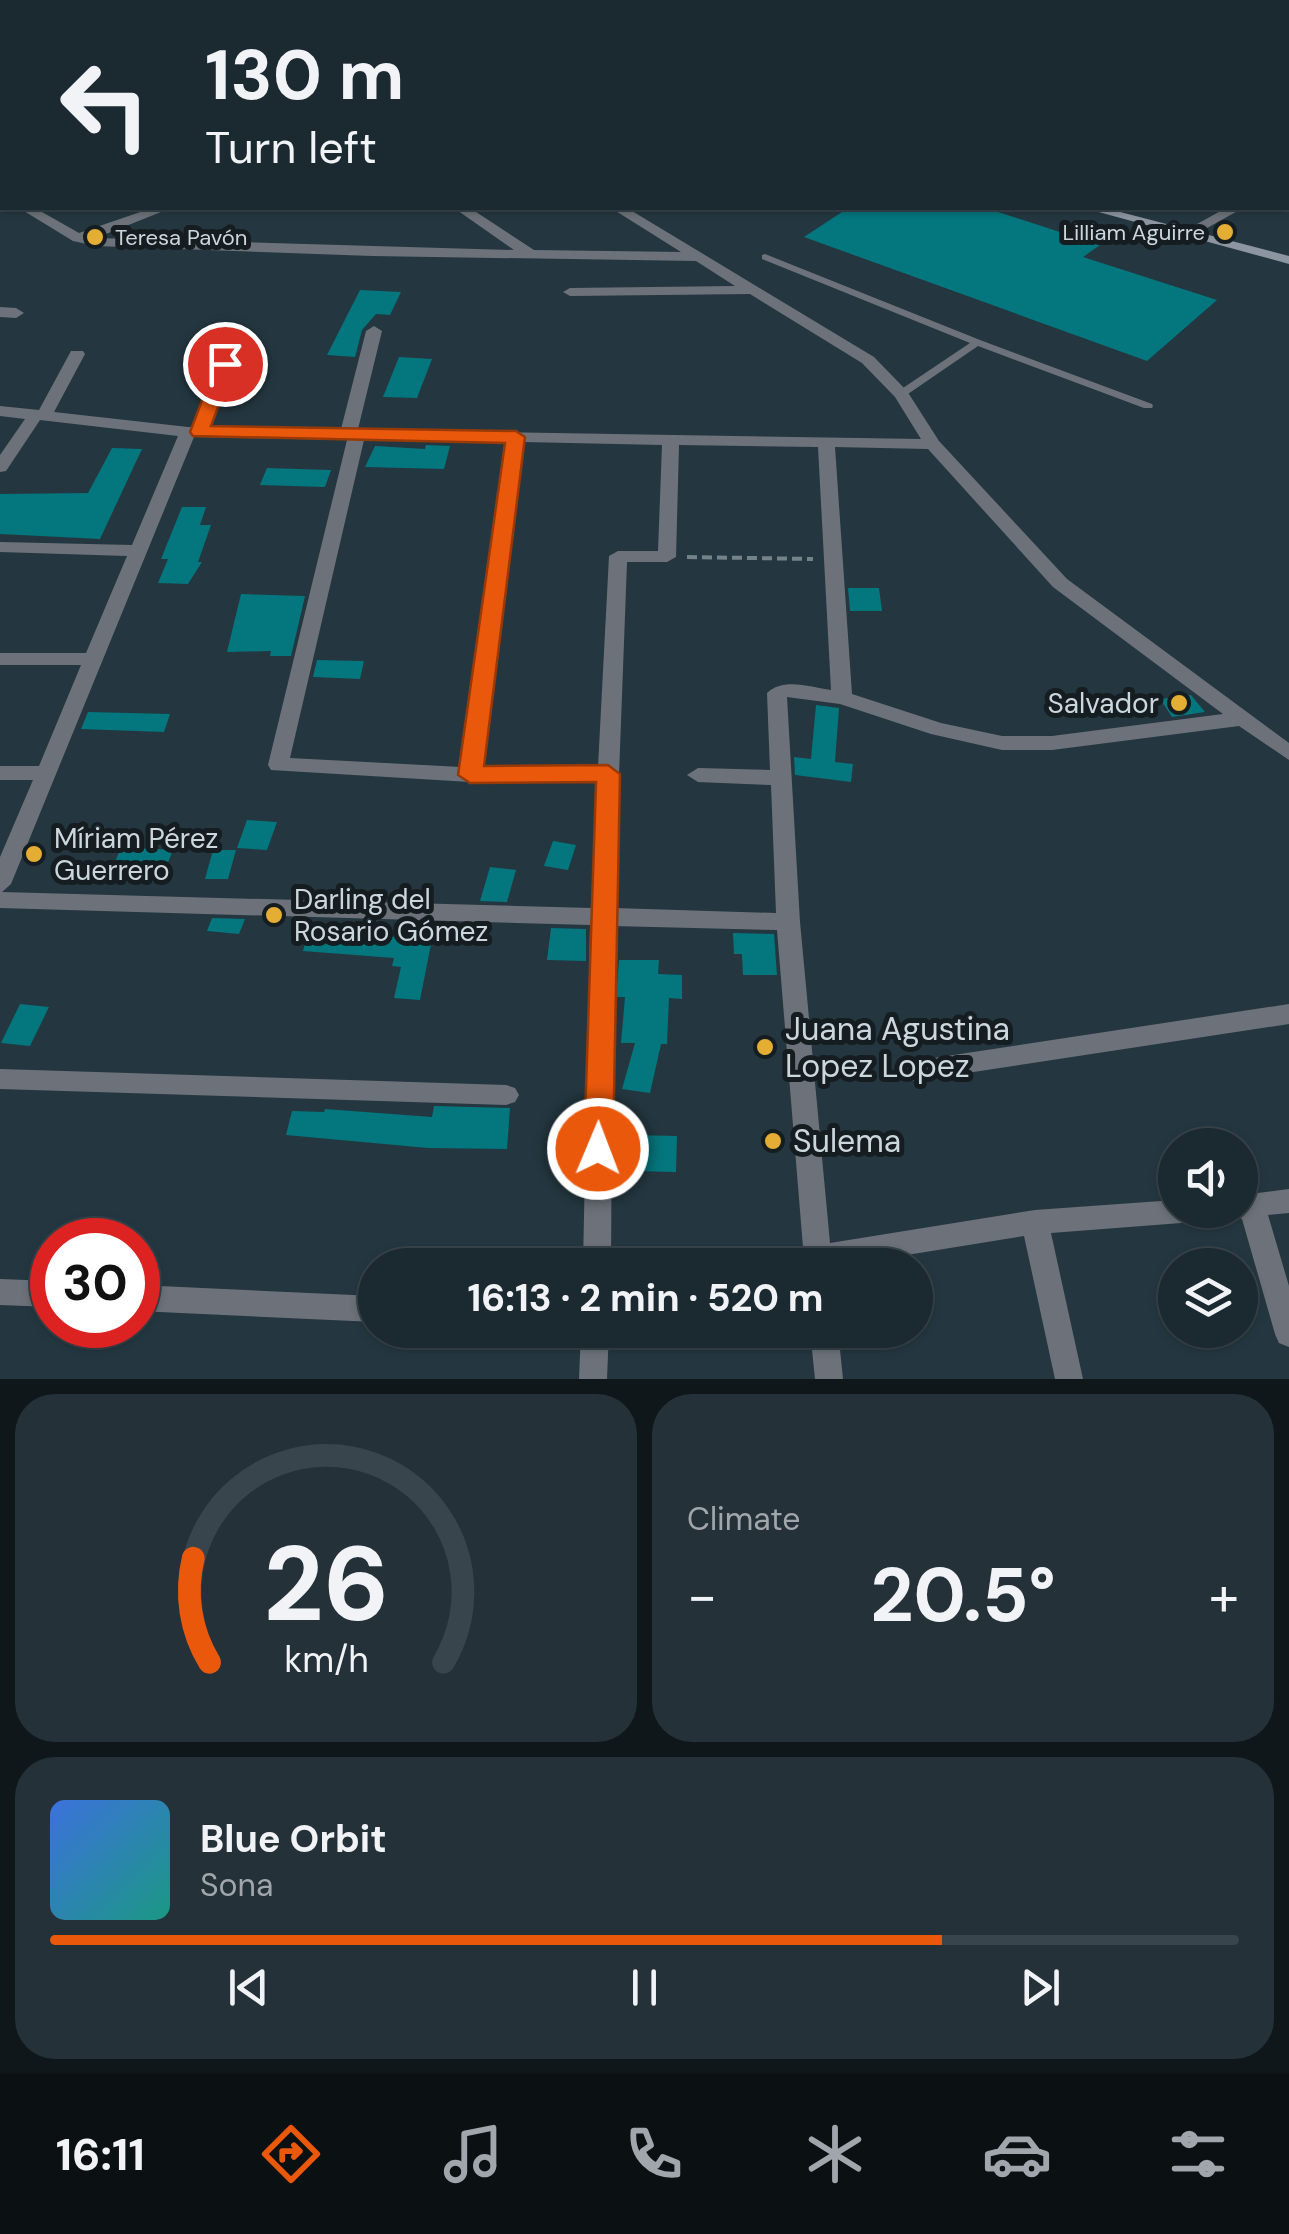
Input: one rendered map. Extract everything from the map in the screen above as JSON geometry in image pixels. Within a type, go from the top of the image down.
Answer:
[{"type":"street","points":[[29,210],[78,238],[533,256],[696,257]]},
{"type":"street","points":[[78,238],[158,210]]},
{"type":"street","points":[[464,210],[533,256]]},
{"type":"street","points":[[621,210],[868,360],[901,394],[933,444],[1060,583],[1289,753]]},
{"type":"street","points":[[1097,210],[1289,260]]},
{"type":"street","points":[[1186,234],[1232,210]]},
{"type":"street","points":[[570,292],[752,290]]},
{"type":"street","points":[[374,330],[278,765],[470,775],[608,774]]},
{"type":"street","points":[[0,467],[40,415],[78,354]]},
{"type":"street","points":[[0,884],[139,551],[225,364]]},
{"type":"street","points":[[0,411],[194,432],[933,444]]},
{"type":"street","points":[[470,775],[516,437]]},
{"type":"street","points":[[596,1248],[602,918],[618,556],[667,557],[671,440]]},
{"type":"street","points":[[826,442],[842,698]]},
{"type":"street","points":[[0,547],[139,551]]},
{"type":"street","points":[[0,659],[94,659]]},
{"type":"street","points":[[817,1248],[788,922],[780,690],[842,698],[938,729],[1002,743],[1052,744],[1240,718]]},
{"type":"street","points":[[0,772],[46,773]]},
{"type":"street","points":[[698,775],[781,778]]},
{"type":"street","points":[[0,900],[788,922]]},
{"type":"street","points":[[914,1071],[1289,1014]]},
{"type":"street","points":[[0,1079],[506,1095]]},
{"type":"street","points":[[1258,1205],[1289,1202]]},
{"type":"street","points":[[890,1248],[1035,1222],[1158,1213]]},
{"type":"street","points":[[1035,1222],[1068,1379]]},
{"type":"street","points":[[1253,1228],[1289,1334]]},
{"type":"street","points":[[0,1292],[30,1293]]},
{"type":"street","points":[[160,1299],[358,1308]]},
{"type":"street","points":[[594,1379],[595,1348]]},
{"type":"street","points":[[826,1348],[829,1379]]},
{"type":"lane","points":[[764,257],[1148,406]]},
{"type":"lane","points":[[901,394],[977,342]]},
{"type":"path","points":[[667,557],[832,559]]},
{"type":"building","points":[[845,210],[992,210],[1100,245],[1083,257],[1217,300],[1147,361],[804,237]]},
{"type":"building","points":[[360,290],[401,292],[390,315],[376,314],[362,330],[355,357],[327,355]]},
{"type":"building","points":[[399,357],[432,359],[417,398],[383,397]]},
{"type":"building","points":[[426,445],[450,446],[444,469],[365,467],[375,446],[425,449]]},
{"type":"building","points":[[112,448],[142,449],[100,539],[0,534],[0,494],[88,493]]},
{"type":"building","points":[[267,468],[331,470],[325,487],[260,485]]},
{"type":"building","points":[[182,507],[206,507],[200,525],[211,525],[198,562],[202,562],[188,584],[158,583],[168,559],[161,559]]},
{"type":"building","points":[[848,588],[879,588],[882,611],[850,611]]},
{"type":"building","points":[[241,594],[305,596],[291,656],[270,656],[271,651],[227,652]]},
{"type":"building","points":[[317,660],[364,661],[360,679],[313,677]]},
{"type":"building","points":[[1191,695],[1205,712],[1172,717],[1160,699]]},
{"type":"building","points":[[816,705],[839,708],[835,762],[853,764],[851,782],[795,775],[794,757],[811,759]]},
{"type":"building","points":[[88,712],[170,714],[164,732],[81,729]]},
{"type":"building","points":[[247,820],[277,822],[267,850],[237,848]]},
{"type":"building","points":[[553,841],[576,845],[568,870],[544,866]]},
{"type":"building","points":[[121,847],[173,850],[160,882],[107,882]]},
{"type":"building","points":[[213,850],[236,850],[228,879],[205,879]]},
{"type":"building","points":[[490,867],[516,870],[507,902],[480,901]]},
{"type":"building","points":[[212,918],[245,919],[239,934],[207,931]]},
{"type":"building","points":[[402,923],[435,924],[420,1000],[394,998],[401,967],[392,966],[394,958],[303,951],[308,932],[399,937]]},
{"type":"building","points":[[551,928],[586,929],[586,961],[547,960]]},
{"type":"building","points":[[733,933],[774,934],[777,975],[743,975],[742,954],[734,954]]},
{"type":"building","points":[[619,960],[659,960],[658,974],[682,975],[682,999],[669,998],[667,1044],[661,1044],[650,1093],[622,1089],[635,1043],[621,1043],[625,997],[616,997]]},
{"type":"building","points":[[20,1004],[49,1007],[30,1046],[1,1043]]},
{"type":"building","points":[[434,1106],[510,1108],[507,1149],[428,1148],[286,1135],[292,1111],[325,1109],[432,1117]]},
{"type":"building","points":[[633,1135],[677,1136],[676,1172],[631,1171]]},
{"type":"place","name":"Lilliam Aguirre","points":[[1225,232]]},
{"type":"place","name":"Teresa Pavón","points":[[95,237]]},
{"type":"place","name":"Salvador","points":[[1179,703]]},
{"type":"place","name":"Míriam Pérez Guerrero","points":[[34,854]]},
{"type":"place","name":"Darling del Rosario Gómez","points":[[274,915]]},
{"type":"place","name":"Juana Agustina Lopez Lopez","points":[[765,1047]]},
{"type":"place","name":"Sulema","points":[[773,1141]]},
{"type":"route","points":[[225,364],[200,432],[516,437],[470,775],[608,774],[598,1149]]}]
